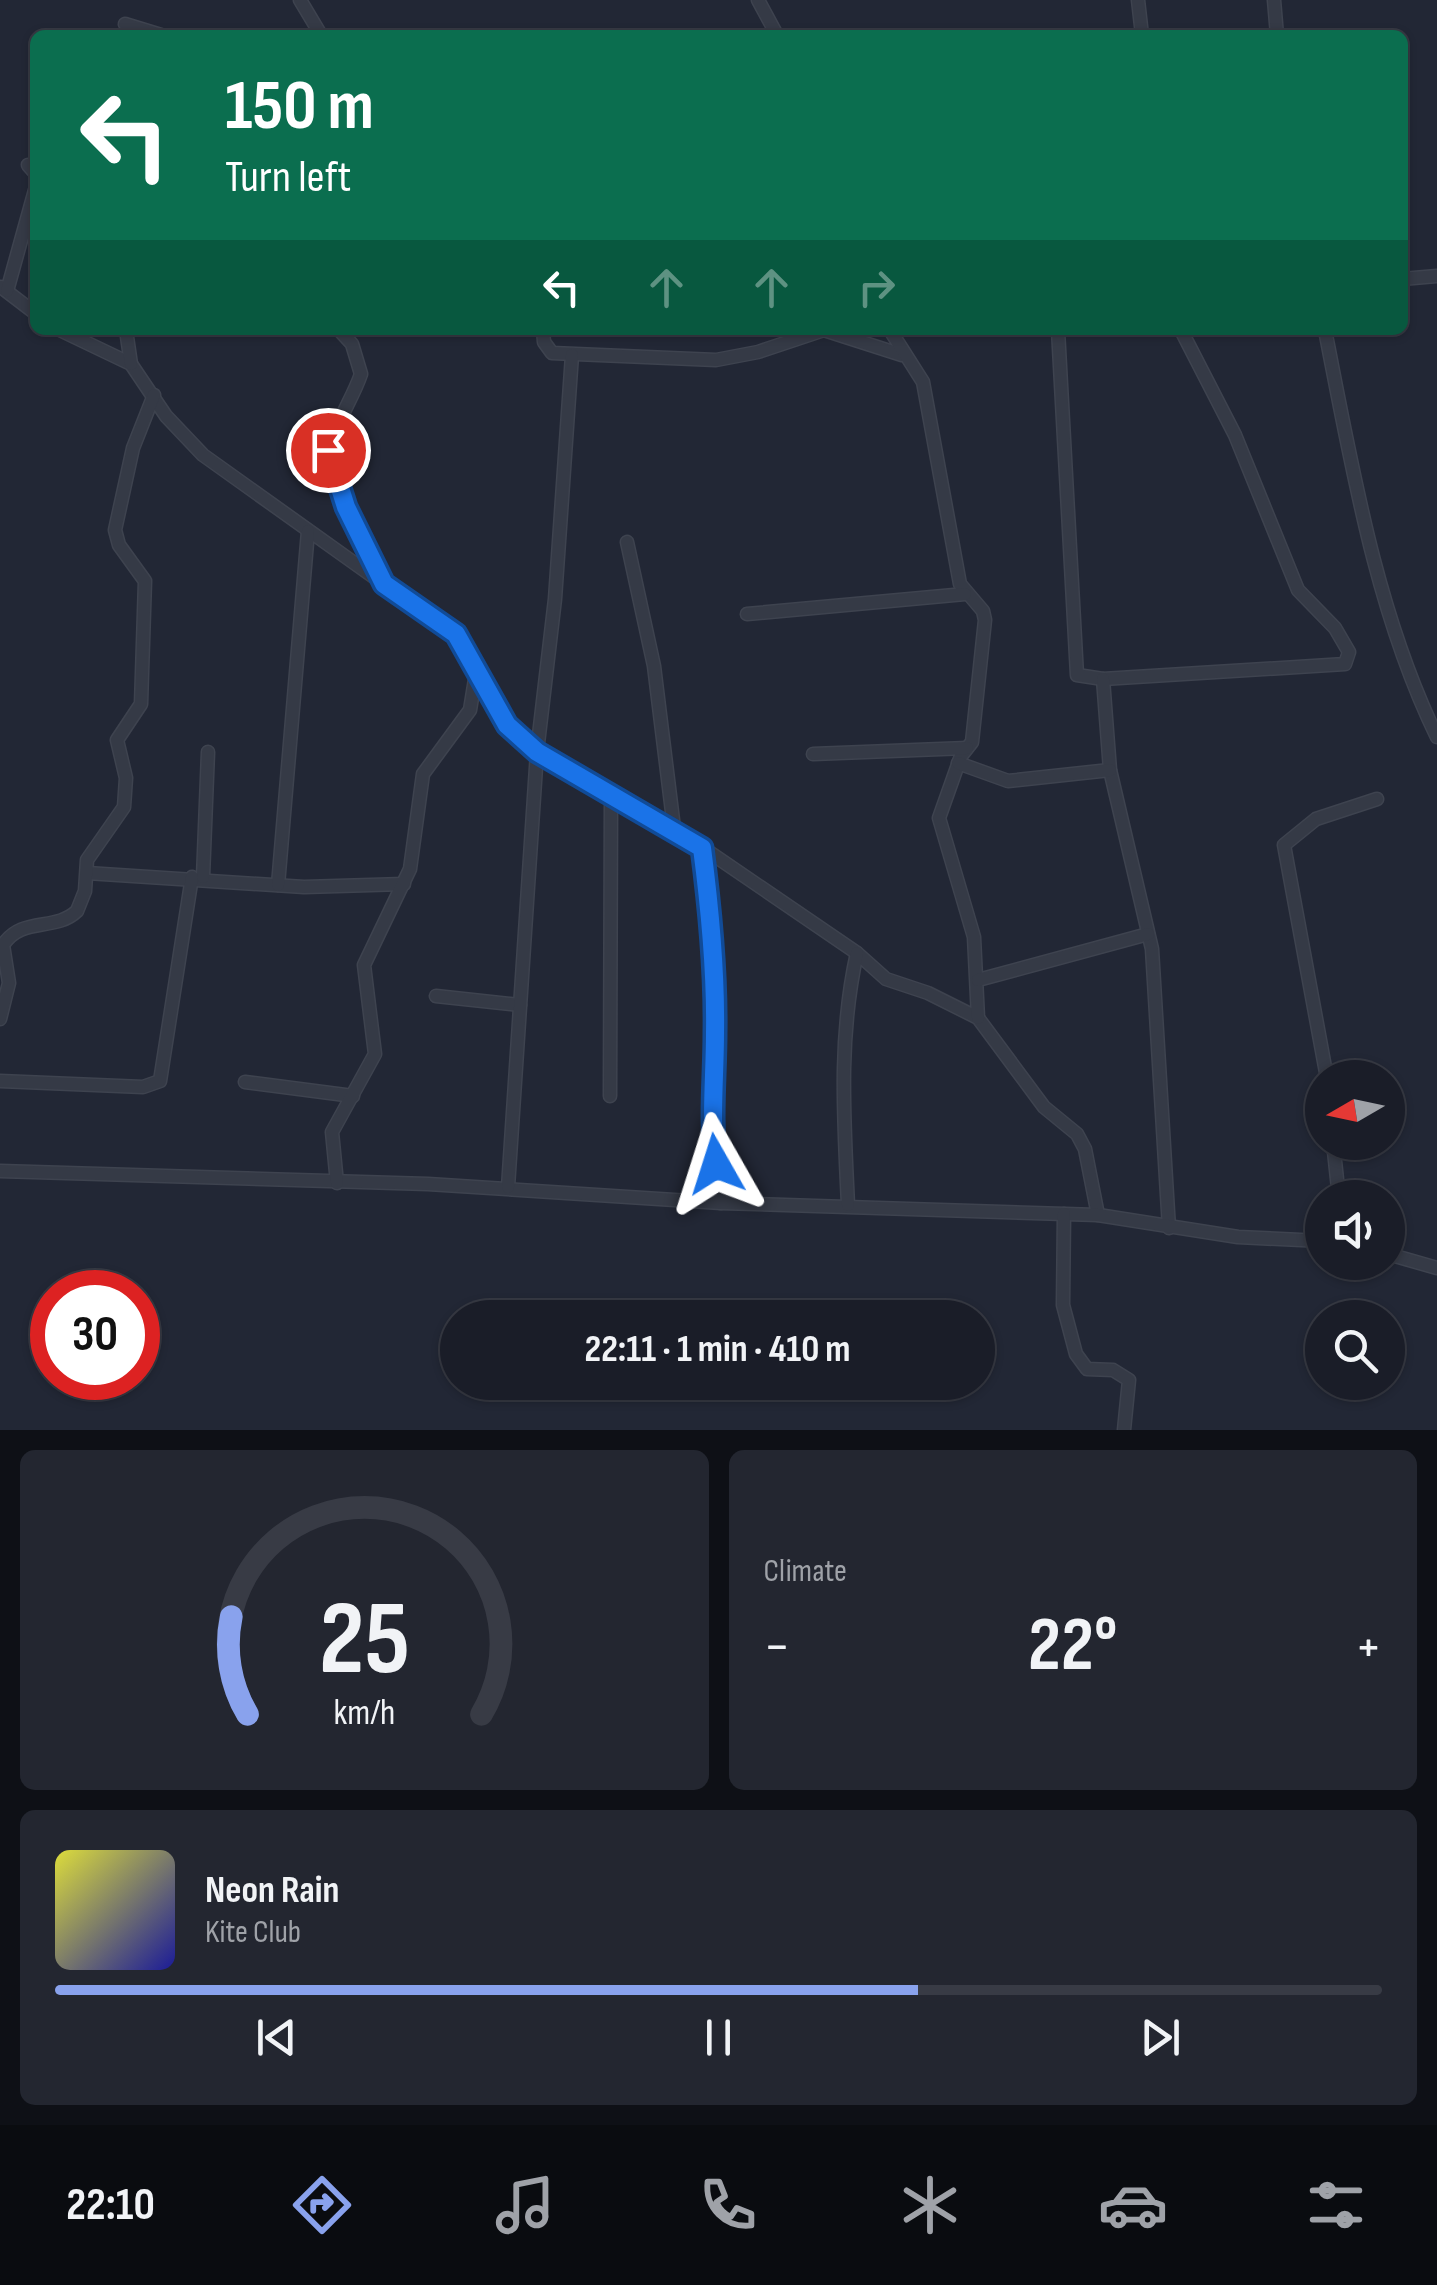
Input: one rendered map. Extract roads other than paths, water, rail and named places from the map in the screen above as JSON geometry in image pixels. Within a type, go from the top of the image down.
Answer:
[{"type":"street","points":[[300,0],[318,30]]},
{"type":"street","points":[[758,0],[775,30]]},
{"type":"street","points":[[1138,0],[1141,30]]},
{"type":"street","points":[[1274,0],[1277,30]]},
{"type":"street","points":[[124,24],[145,30]]},
{"type":"street","points":[[30,205],[3,289],[30,308]]},
{"type":"street","points":[[1408,278],[1437,276]]},
{"type":"street","points":[[70,335],[131,364],[166,416],[203,456],[456,634],[476,666],[489,699],[507,725],[537,752],[674,828],[857,953],[886,980],[928,993],[978,1018],[1044,1107],[1077,1134],[1085,1149],[1098,1215]]},
{"type":"street","points":[[127,335],[131,364]]},
{"type":"street","points":[[343,335],[352,344],[361,374],[328,450],[331,468],[384,584]]},
{"type":"street","points":[[544,335],[547,348],[572,355],[716,360],[758,352],[809,335]]},
{"type":"street","points":[[840,335],[902,355]]},
{"type":"street","points":[[892,335],[922,382],[965,594],[983,611],[985,620],[972,742],[958,763],[940,818],[974,937],[978,1018]]},
{"type":"street","points":[[1058,335],[1075,672],[1080,678],[1337,666],[1350,657],[1336,628],[1298,590],[1235,435],[1184,335]]},
{"type":"street","points":[[1326,335],[1391,623],[1412,684],[1437,737]]},
{"type":"street","points":[[508,1187],[537,752],[556,599],[572,355]]},
{"type":"street","points":[[0,1020],[9,984],[1,955],[10,935],[25,926],[56,923],[78,911],[87,873],[86,860],[124,807],[126,778],[117,740],[140,704],[145,581],[119,545],[115,530],[133,448],[154,395]]},
{"type":"street","points":[[278,884],[308,532]]},
{"type":"street","points":[[627,542],[654,666],[674,828]]},
{"type":"street","points":[[747,614],[965,594]]},
{"type":"street","points":[[337,1183],[332,1132],[375,1054],[364,965],[404,884],[417,842],[422,774],[470,710],[476,666]]},
{"type":"street","points":[[1103,679],[1110,770],[1148,934],[1159,1028],[1169,1228]]},
{"type":"street","points":[[813,754],[967,748]]},
{"type":"street","points":[[0,1082],[144,1087],[160,1081],[198,877],[208,752]]},
{"type":"street","points":[[958,763],[1008,780],[1110,770]]},
{"type":"street","points":[[610,1096],[611,793]]},
{"type":"street","points":[[1324,1060],[1284,845],[1316,819],[1377,799]]},
{"type":"street","points":[[702,848],[712,921],[715,1033],[711,1126],[721,1203]]},
{"type":"street","points":[[87,873],[278,884],[404,884]]},
{"type":"street","points":[[978,980],[1148,934]]},
{"type":"street","points":[[848,1205],[840,1065],[846,1000],[857,953]]},
{"type":"street","points":[[436,996],[520,1005]]},
{"type":"street","points":[[244,1082],[353,1096]]},
{"type":"street","points":[[0,1171],[508,1187],[721,1203],[1098,1215],[1169,1228],[1305,1240]]},
{"type":"street","points":[[1064,1214],[1068,1329],[1088,1369],[1113,1370],[1129,1380],[1124,1430]]},
{"type":"street","points":[[1405,1259],[1437,1268]]}]
